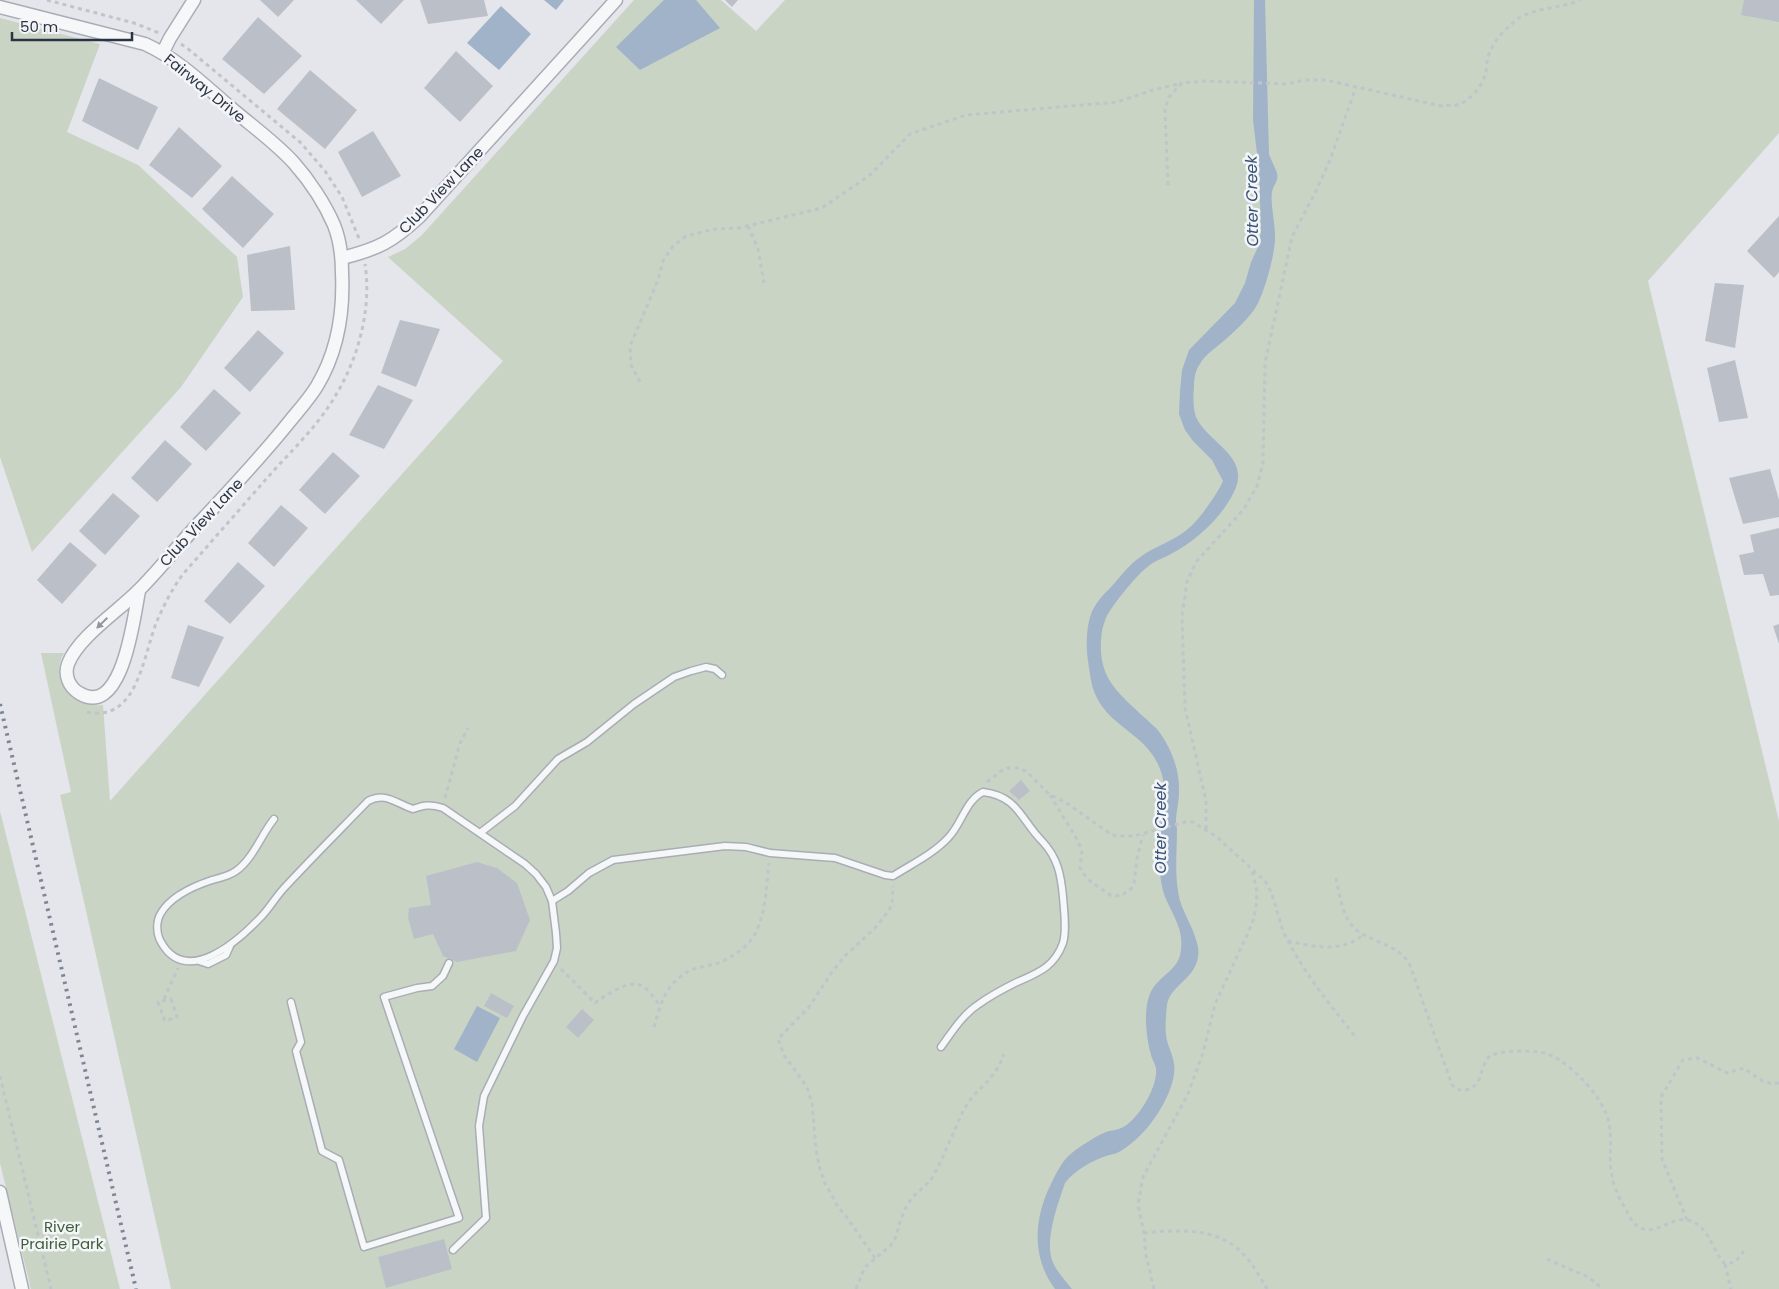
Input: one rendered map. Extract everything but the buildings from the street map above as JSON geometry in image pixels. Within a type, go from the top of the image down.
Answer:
[{"type":"street","points":[[163,52],[194,0]]},
{"type":"street","name":"Club View Lane","points":[[139,591],[122,665],[112,687],[106,693],[98,696],[89,697],[79,694],[72,687],[66,676],[72,657],[86,638],[139,591],[246,474],[316,388],[328,366],[340,326],[343,297],[342,258],[363,253],[389,242],[402,233],[420,216],[616,0]]},
{"type":"street","name":"Fairway Drive","points":[[0,7],[145,44],[163,52],[294,164],[316,194],[334,226],[342,258]]},
{"type":"street","points":[[0,1193],[22,1289]]},
{"type":"lane","points":[[480,833],[515,806],[558,759],[588,742],[634,704],[658,688],[674,678],[691,671],[706,668],[715,669],[722,675]]},
{"type":"lane","points":[[552,901],[568,891],[589,873],[613,860],[725,846],[746,847],[770,853],[835,858],[893,876],[937,849],[949,838],[969,804],[978,795],[984,792],[1003,797],[1012,802],[1020,811],[1056,860],[1062,886],[1063,942],[1044,970],[1009,986],[977,1005],[966,1015],[940,1047]]},
{"type":"lane","points":[[274,819],[251,855],[236,871],[191,889],[175,898],[161,913],[157,930],[159,939],[164,947],[181,961],[199,961],[230,946],[262,917],[281,891],[368,801],[378,796],[388,798],[413,809],[432,805],[443,808],[525,864],[546,887],[552,901],[556,933],[554,962],[523,1016],[484,1096],[479,1126],[486,1218],[453,1250]]},
{"type":"lane","points":[[291,1002],[301,1042],[296,1051],[322,1151],[339,1160],[364,1247],[459,1218],[384,997],[432,986],[443,976],[449,963]]},
{"type":"path","points":[[48,0],[134,23],[170,38],[187,48],[302,143],[325,171],[342,197],[358,234],[366,271],[366,295],[362,329],[352,365],[334,399],[179,579],[156,622],[136,684],[124,702],[111,712],[96,714],[87,712]]},
{"type":"path","points":[[640,382],[631,365],[630,346],[658,280],[663,261],[673,246],[686,236],[716,229],[739,228],[822,208],[870,176],[910,134],[966,115],[1117,102],[1182,83],[1206,81],[1287,84],[1305,80],[1326,80],[1441,106],[1459,104],[1470,98],[1480,86],[1486,73],[1487,60],[1492,48],[1503,32],[1527,14],[1580,0]]},
{"type":"path","points":[[1168,185],[1164,110],[1168,98],[1182,83]]},
{"type":"path","points":[[1206,829],[1206,800],[1185,708],[1182,616],[1188,582],[1196,562],[1244,509],[1258,486],[1264,456],[1265,363],[1292,237],[1330,160],[1356,87]]},
{"type":"path","points":[[748,226],[758,249],[764,282]]},
{"type":"path","points":[[443,808],[460,743],[468,728]]},
{"type":"path","points":[[984,792],[987,782],[1001,771],[1008,768],[1017,768],[1026,771],[1049,794],[1078,841],[1082,852],[1080,867],[1082,872],[1090,882],[1110,895],[1121,896],[1132,889],[1143,835]]},
{"type":"path","points":[[1049,794],[1068,804],[1109,833],[1125,836],[1143,835],[1185,822],[1193,822],[1217,837],[1269,888],[1287,941],[1317,988],[1357,1039]]},
{"type":"path","points":[[654,1027],[660,1006],[672,985],[680,976],[690,970],[731,957],[754,936],[761,921],[770,853]]},
{"type":"path","points":[[1154,1289],[1138,1205],[1143,1177],[1188,1094],[1203,1053],[1215,1004],[1252,924],[1257,892],[1252,870]]},
{"type":"path","points":[[874,1258],[838,1207],[826,1183],[820,1169],[816,1150],[812,1103],[807,1087],[784,1055],[778,1039],[809,1007],[844,957],[884,917],[892,905],[893,876]]},
{"type":"path","points":[[1336,878],[1348,920],[1357,930],[1398,950],[1406,956],[1452,1086],[1465,1091],[1473,1088],[1479,1080],[1488,1057],[1494,1054],[1532,1050],[1548,1054],[1565,1065],[1590,1086],[1602,1104],[1609,1122],[1612,1178],[1632,1221],[1637,1227],[1645,1230],[1676,1221],[1693,1221],[1707,1234],[1719,1258],[1725,1264],[1731,1289]]},
{"type":"path","points":[[1287,941],[1327,947],[1346,945],[1356,941],[1364,934]]},
{"type":"path","points":[[164,1000],[171,999],[177,1017],[165,1021],[158,1002],[164,1000],[181,961]]},
{"type":"path","points":[[554,962],[595,1003],[614,990],[630,985],[640,985],[647,990],[660,1006]]},
{"type":"path","points":[[856,1289],[865,1267],[884,1252],[895,1239],[906,1208],[912,1198],[931,1180],[964,1109],[973,1096],[989,1080],[999,1066],[1004,1054]]},
{"type":"path","points":[[1687,1220],[1662,1159],[1661,1097],[1683,1060],[1698,1058],[1727,1073],[1744,1068],[1761,1081],[1774,1084],[1779,1083]]},
{"type":"path","points":[[0,1076],[50,1289]]},
{"type":"path","points":[[1144,1233],[1181,1230],[1198,1232],[1224,1240],[1238,1249],[1267,1289]]},
{"type":"path","points":[[1725,1264],[1733,1263],[1740,1258],[1745,1248]]},
{"type":"path","points":[[1548,1259],[1588,1277],[1603,1289]]},
{"type":"green space","points":[[634,0],[721,0],[756,31],[785,0],[1779,0],[1779,133],[1648,281],[1779,821],[1779,1289],[171,1289],[60,795],[71,792],[41,653],[64,653],[59,673],[67,691],[82,702],[92,705],[103,705],[110,801],[503,361],[388,257],[405,249],[421,236]]},
{"type":"green space","points":[[0,18],[100,44],[67,132],[138,165],[237,257],[243,297],[181,387],[32,552],[0,457]]},
{"type":"green space","name":"River Prairie Park","points":[[0,811],[120,1289],[31,1289],[0,1163]]},
{"type":"water","points":[[544,0],[564,0],[556,10]]},
{"type":"water","points":[[664,0],[696,0],[720,28],[640,70],[616,47]]},
{"type":"water","points":[[1254,0],[1265,0],[1269,154],[1277,176],[1272,197],[1274,247],[1271,266],[1258,304],[1242,323],[1202,361],[1195,375],[1193,395],[1197,419],[1233,460],[1237,469],[1238,480],[1229,501],[1207,528],[1180,549],[1152,563],[1132,582],[1109,612],[1104,623],[1101,639],[1101,655],[1107,676],[1120,693],[1158,731],[1168,746],[1174,761],[1179,785],[1176,820],[1177,883],[1180,901],[1197,941],[1198,957],[1191,973],[1169,997],[1167,1005],[1166,1035],[1174,1071],[1171,1087],[1160,1110],[1136,1140],[1117,1153],[1084,1166],[1065,1183],[1053,1221],[1050,1251],[1056,1268],[1072,1289],[1055,1289],[1047,1277],[1039,1251],[1038,1224],[1045,1197],[1063,1162],[1069,1155],[1098,1136],[1125,1126],[1136,1116],[1146,1101],[1156,1076],[1156,1068],[1148,1039],[1147,1003],[1153,988],[1176,964],[1180,955],[1181,935],[1164,894],[1160,874],[1161,820],[1164,802],[1162,775],[1157,762],[1141,741],[1112,718],[1097,698],[1089,671],[1087,633],[1092,612],[1102,596],[1135,561],[1183,533],[1193,524],[1208,506],[1223,481],[1212,460],[1185,430],[1179,414],[1180,391],[1182,370],[1189,350],[1235,303],[1245,283],[1258,247],[1261,232],[1259,170],[1253,120]]},
{"type":"water","points":[[501,6],[531,34],[499,70],[467,43]]},
{"type":"water","points":[[477,1006],[500,1018],[477,1062],[454,1049]]},
{"type":"railway","points":[[0,704],[136,1289]]},
{"type":"water label","name":"Otter Creek","points":[[1252,201]]},
{"type":"water label","name":"Otter Creek","points":[[1160,828]]}]
